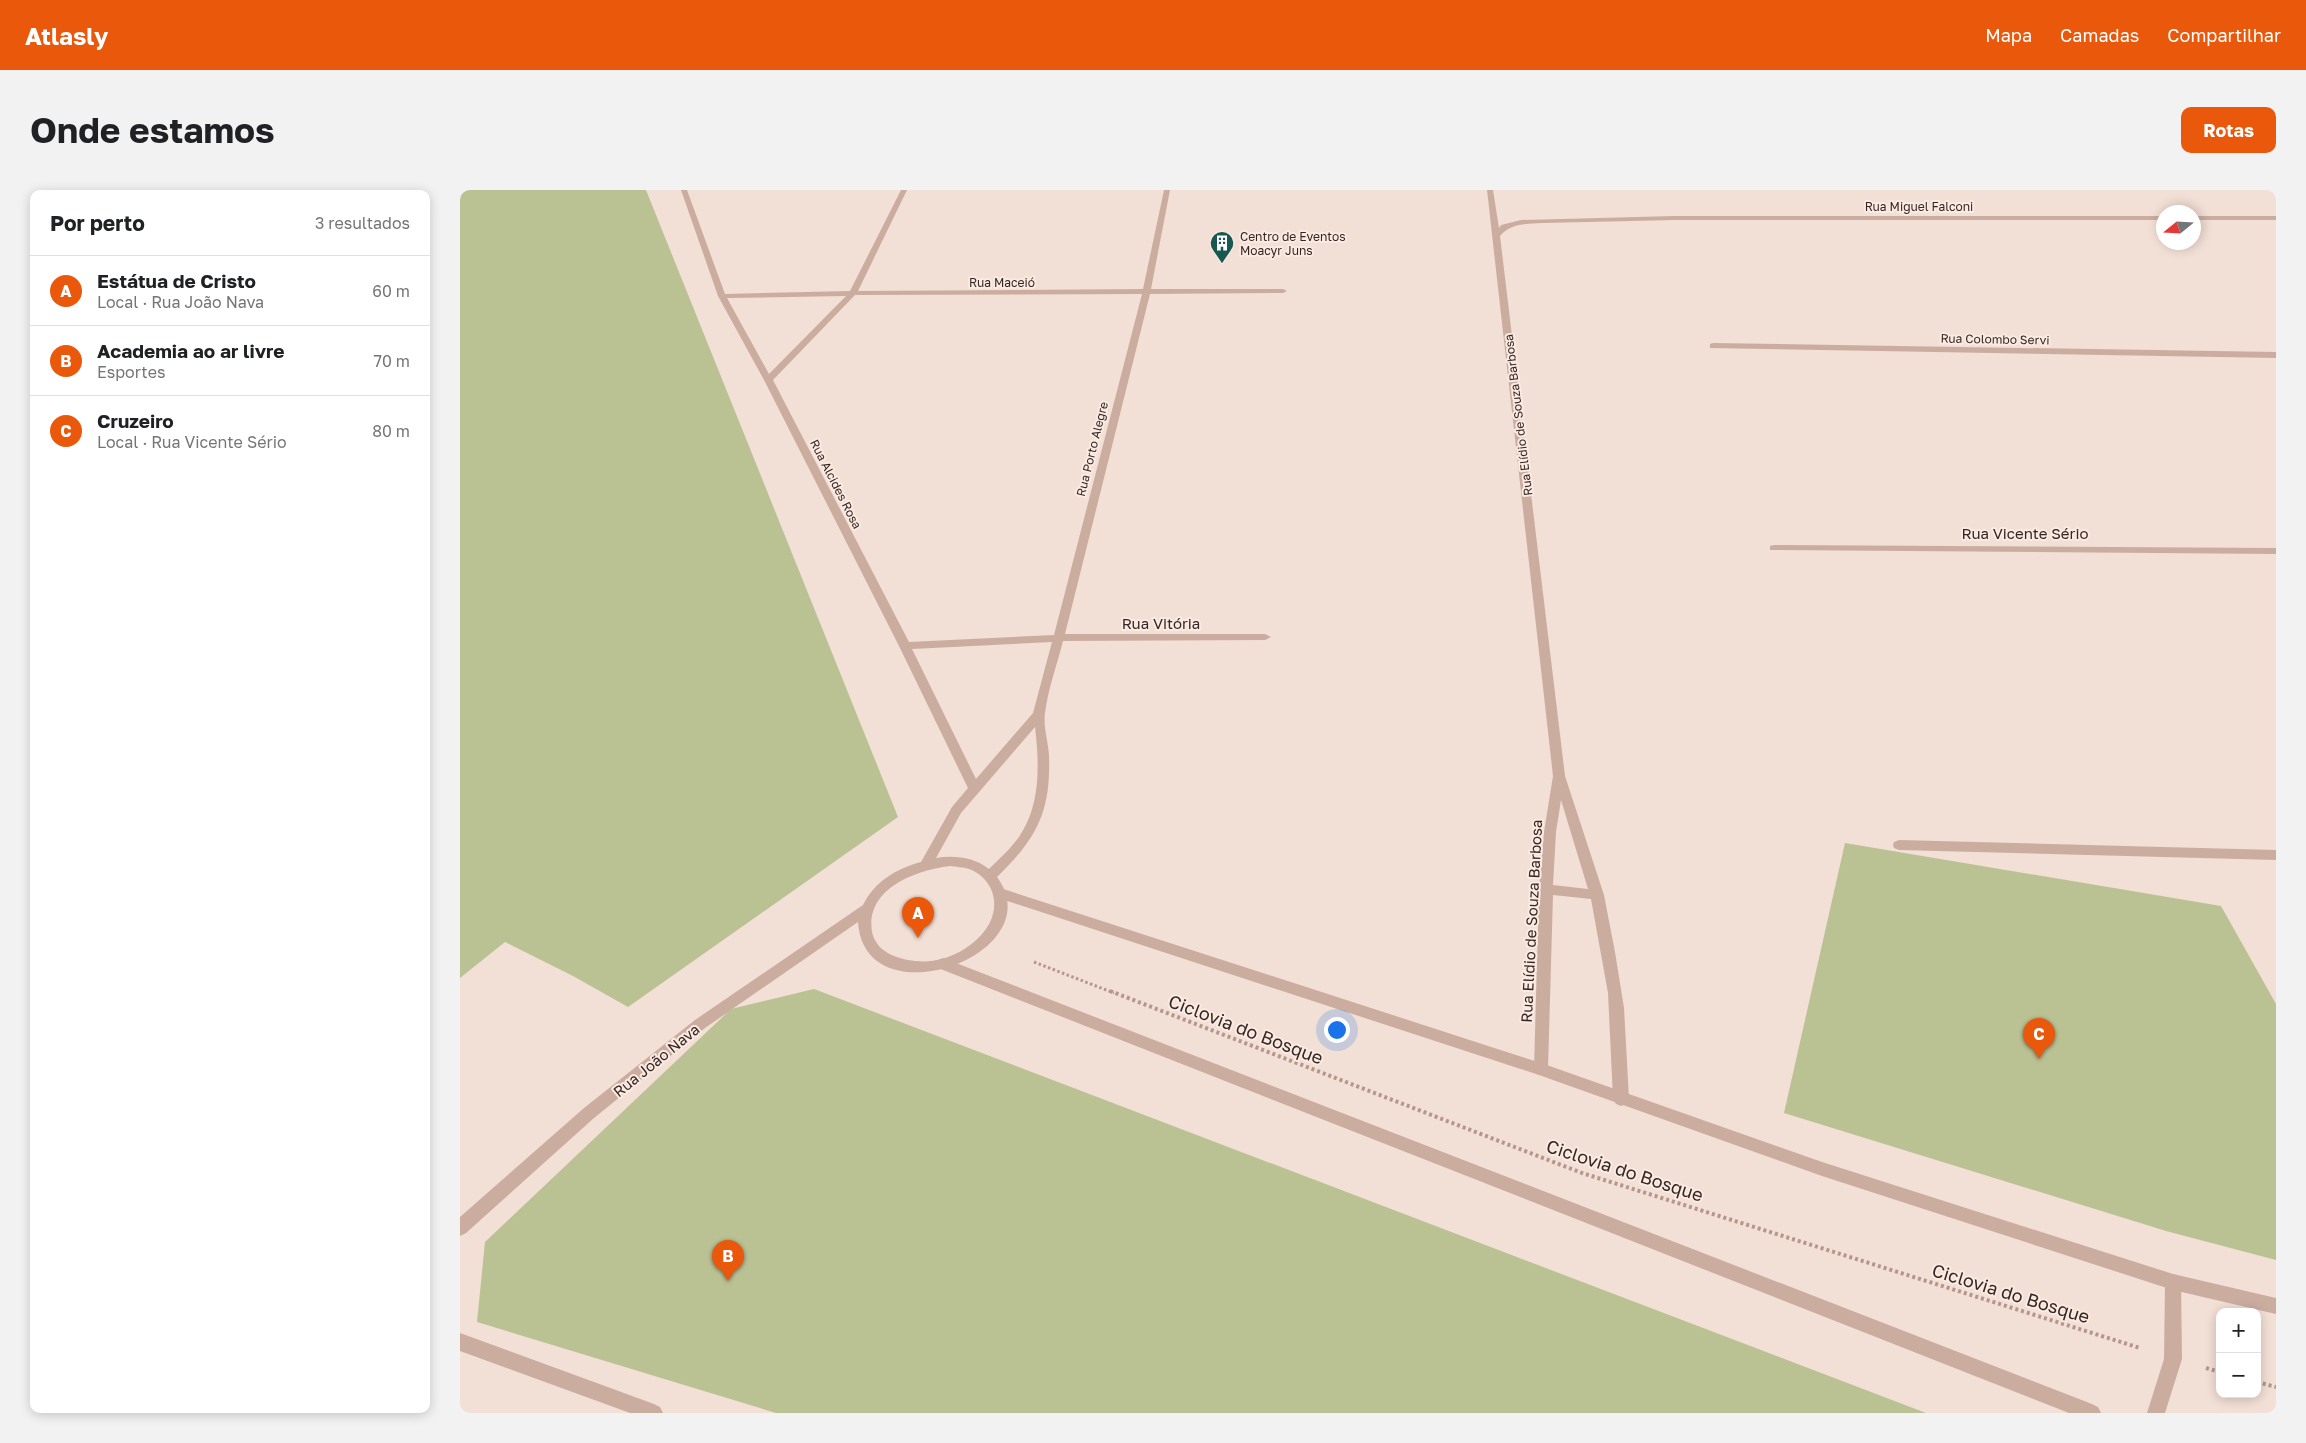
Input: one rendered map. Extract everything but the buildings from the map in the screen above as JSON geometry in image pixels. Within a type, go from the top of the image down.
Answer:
[{"type":"street","name":"Rua Alcides Rosa","points":[[684,190],[722,296],[768,380],[905,646],[974,787]]},
{"type":"street","points":[[768,380],[853,293],[904,190]]},
{"type":"street","name":"Rua Porto Alegre","points":[[1039,714],[1146,293],[1167,190]]},
{"type":"street","name":"Rua Elídio de Souza Barbosa","points":[[1490,190],[1559,776],[1579,829],[1597,895],[1613,979],[1621,1099]]},
{"type":"street","name":"Rua Miguel Falconi","points":[[1496,236],[1504,227],[1521,222],[1674,218],[2156,218]]},
{"type":"street","points":[[2201,218],[2276,218]]},
{"type":"street","name":"Rua Maceió","points":[[722,296],[853,293],[1146,293],[1283,290]]},
{"type":"street","name":"Rua Colombo Servi","points":[[1713,346],[2276,355]]},
{"type":"street","name":"Rua Vicente Sério","points":[[1774,548],[2276,551]]},
{"type":"street","name":"Rua Vitória","points":[[905,646],[1057,638],[1265,637]]},
{"type":"street","points":[[926,864],[956,810],[1039,714]]},
{"type":"street","points":[[990,876],[1024,839],[1034,823],[1043,793],[1043,741],[1039,714]]},
{"type":"street","name":"Rua Elídio de Souza Barbosa","points":[[1541,1069],[1546,889],[1550,832],[1559,776]]},
{"type":"street","points":[[1899,845],[2276,855]]},
{"type":"street","points":[[950,861],[972,865],[990,876],[1000,893],[1000,913],[990,933],[970,951],[943,964],[915,967],[889,962],[872,949],[863,930],[866,909],[880,889],[901,874],[926,864],[950,861]]},
{"type":"street","points":[[1546,889],[1597,895]]},
{"type":"street","points":[[1000,893],[1541,1069],[1822,1169],[2173,1282],[2276,1306]]},
{"type":"street","name":"Rua João Nava","points":[[460,1228],[589,1113],[700,1024],[866,909]]},
{"type":"street","points":[[943,964],[2092,1413]]},
{"type":"street","points":[[2156,1413],[2173,1359],[2173,1282]]},
{"type":"street","points":[[460,1342],[654,1413]]},
{"type":"path","name":"Ciclovia do Bosque","points":[[1034,962],[1582,1173],[2216,1371]]},
{"type":"path","points":[[2261,1383],[2276,1387]]},
{"type":"green space","points":[[460,190],[646,190],[898,817],[628,1007],[573,976],[505,942],[460,978]]},
{"type":"green space","points":[[1845,843],[2221,906],[2276,1004],[2276,1260],[2166,1231],[1784,1113]]},
{"type":"green space","points":[[814,989],[1926,1413],[776,1413],[477,1322],[485,1242],[731,1009]]},
{"type":"place","name":"Centro de Eventos Moacyr Juns","points":[[1222,264]]},
{"type":"place","name":"Estátua de Cristo","points":[[918,938]]},
{"type":"place","name":"Cruzeiro","points":[[2039,1059]]},
{"type":"place","name":"Academia ao ar livre","points":[[728,1281]]}]
